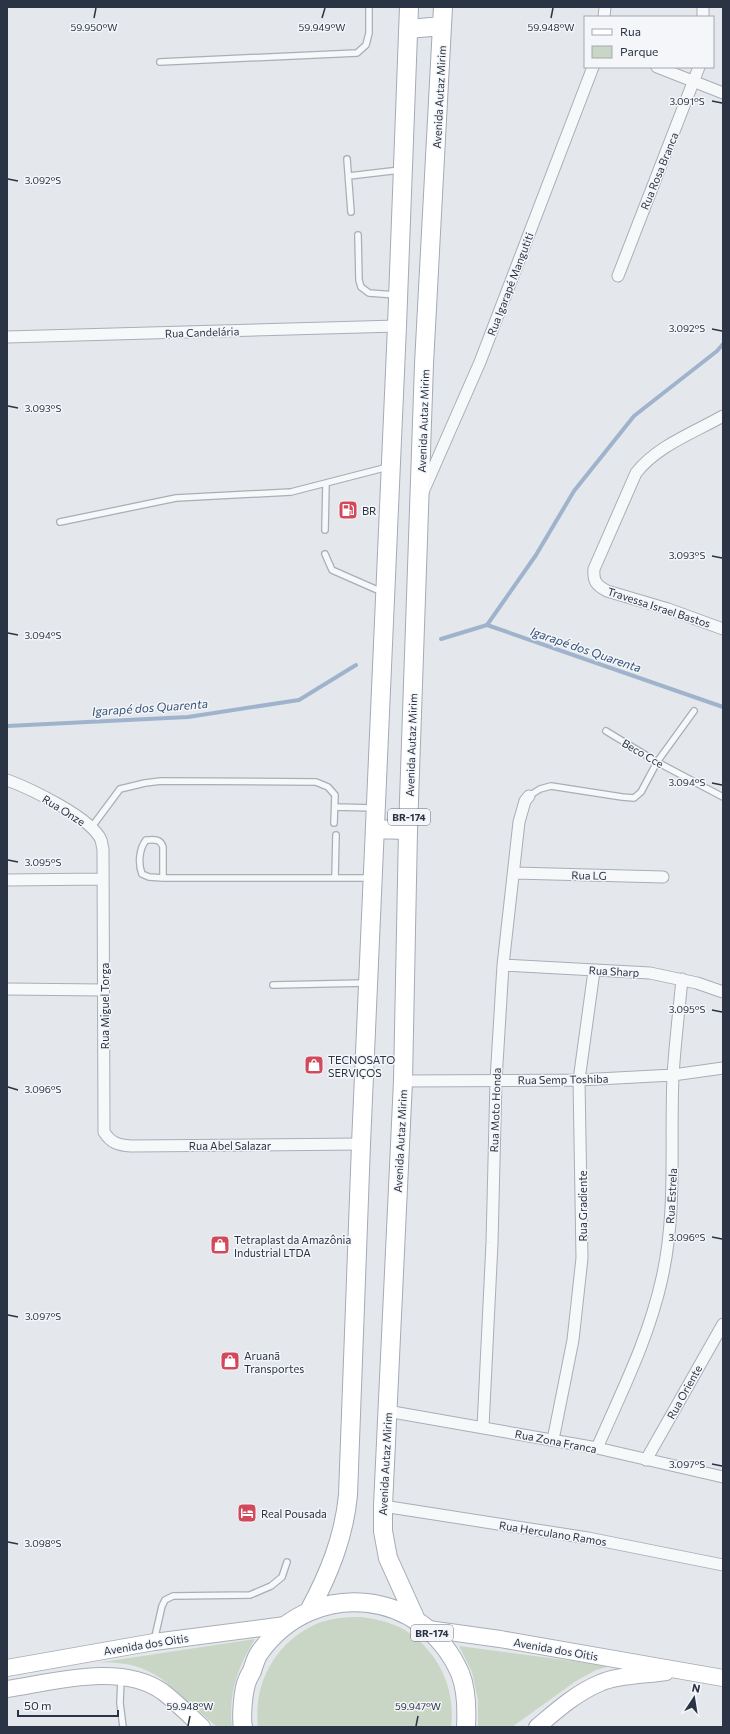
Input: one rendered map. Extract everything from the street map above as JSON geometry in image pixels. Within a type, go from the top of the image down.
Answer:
[{"type":"main road","name":"BR-174","points":[[309,1611],[324,1584],[335,1557],[342,1536],[346,1512],[397,326],[409,7]]},
{"type":"main road","name":"Avenida Autaz Mirim","points":[[422,1624],[388,1558],[382,1530],[403,1081],[408,830],[424,364],[443,7]]},
{"type":"main road","points":[[408,29],[442,26]]},
{"type":"main road","points":[[375,829],[408,830]]},
{"type":"main road","name":"BR-174","points":[[243,1727],[245,1687],[260,1652],[285,1625],[309,1611],[336,1603],[364,1602],[391,1608],[422,1624],[447,1650],[460,1674],[467,1701],[466,1727]]},
{"type":"main road","name":"Avenida dos Oitis","points":[[422,1624],[723,1678]]},
{"type":"main road","name":"Avenida dos Oitis","points":[[7,1668],[154,1642],[285,1625]]},
{"type":"main road","name":"Avenida dos Oitis","points":[[537,1727],[576,1696],[600,1682],[612,1679],[683,1670]]},
{"type":"main road","points":[[7,1689],[91,1676],[121,1676],[140,1681],[162,1691],[202,1727]]},
{"type":"street","name":"Rua Igarapé Mangutiti","points":[[420,499],[480,362],[593,68]]},
{"type":"street","points":[[659,68],[723,93]]},
{"type":"street","name":"Rua Rosa Branca","points":[[618,276],[700,68]]},
{"type":"street","name":"Rua Candelária","points":[[7,337],[397,326]]},
{"type":"street","name":"Travessa Israel Bastos","points":[[723,416],[656,453],[645,462],[636,473],[594,569],[593,578],[594,582],[599,587],[607,591],[668,609],[723,628]]},
{"type":"street","name":"Rua Onze","points":[[7,780],[43,796],[86,823],[91,828],[100,840],[103,849],[103,879]]},
{"type":"street","name":"Rua Moto Honda","points":[[483,1427],[492,1243],[496,1080],[503,965],[515,873],[519,822],[523,805],[529,796]]},
{"type":"street","name":"Rua LG","points":[[515,873],[663,877]]},
{"type":"street","points":[[7,880],[103,879]]},
{"type":"street","name":"Rua Miguel Torga","points":[[103,879],[104,1132]]},
{"type":"street","name":"Rua Sharp","points":[[503,965],[650,973],[682,979],[723,992]]},
{"type":"street","name":"Rua Gradiente","points":[[553,1440],[573,1340],[582,1258],[579,1080],[594,971]]},
{"type":"street","name":"Rua Estrela","points":[[597,1448],[640,1351],[663,1277],[670,1220],[673,1075],[682,979]]},
{"type":"street","points":[[7,989],[103,990]]},
{"type":"street","name":"Rua Semp Toshiba","points":[[403,1081],[579,1080],[673,1075],[723,1068]]},
{"type":"street","name":"Rua Abel Salazar","points":[[104,1132],[108,1139],[123,1146],[361,1144]]},
{"type":"street","name":"Rua Oriente","points":[[646,1460],[723,1324]]},
{"type":"street","name":"Rua Zona Franca","points":[[387,1411],[597,1448],[723,1477]]},
{"type":"street","name":"Rua Herculano Ramos","points":[[383,1506],[588,1538],[723,1565]]},
{"type":"lane","points":[[160,62],[357,53],[366,45],[369,33],[369,7]]},
{"type":"lane","points":[[347,159],[351,212]]},
{"type":"lane","points":[[349,176],[402,169]]},
{"type":"lane","points":[[358,235],[359,280],[361,287],[369,293],[398,295]]},
{"type":"lane","points":[[60,522],[176,498],[291,492],[391,466]]},
{"type":"lane","points":[[325,530],[326,483]]},
{"type":"lane","points":[[325,554],[332,570],[385,594]]},
{"type":"lane","points":[[529,796],[540,789],[551,786],[634,798],[641,792],[657,762],[694,711]]},
{"type":"lane","name":"Beco Cce","points":[[606,731],[657,762],[723,797]]},
{"type":"lane","points":[[91,828],[120,789],[150,782],[316,782],[328,787],[335,795],[334,823]]},
{"type":"lane","points":[[335,807],[376,809]]},
{"type":"lane","points":[[335,878],[336,835]]},
{"type":"lane","points":[[163,878],[163,846],[161,842],[157,840],[146,840],[141,846],[140,868],[142,874],[149,877],[163,878],[373,878]]},
{"type":"lane","points":[[273,985],[368,983]]},
{"type":"lane","points":[[154,1642],[162,1606],[165,1600],[173,1596],[250,1595],[271,1586],[282,1577],[287,1562]]},
{"type":"lane","points":[[121,1676],[120,1703],[124,1727]]},
{"type":"green space","points":[[361,1617],[383,1621],[400,1627],[417,1639],[427,1649],[442,1672],[451,1698],[451,1727],[258,1727],[257,1711],[263,1680],[278,1653],[302,1632],[316,1624],[338,1618]]},
{"type":"green space","points":[[255,1639],[239,1670],[233,1692],[231,1715],[232,1727],[217,1727],[162,1679],[146,1670],[122,1663],[96,1663]]},
{"type":"green space","points":[[459,1646],[611,1666],[596,1670],[576,1681],[512,1727],[478,1727],[478,1700],[472,1672]]},
{"type":"waterway","points":[[487,625],[536,555],[574,491],[634,416],[717,351],[723,344]]},
{"type":"waterway","name":"Igarapé dos Quarenta","points":[[441,639],[487,625],[723,707]]},
{"type":"waterway","name":"Igarapé dos Quarenta","points":[[7,726],[188,717],[299,700],[356,665]]},
{"type":"place","name":"BR","points":[[348,510]]},
{"type":"place","name":"TECNOSATO SERVIÇOS","points":[[314,1065]]},
{"type":"place","name":"Tetraplast da Amazônia Industrial LTDA","points":[[220,1245]]},
{"type":"place","name":"Aruanã Transportes","points":[[230,1361]]},
{"type":"place","name":"Real Pousada","points":[[247,1513]]}]
